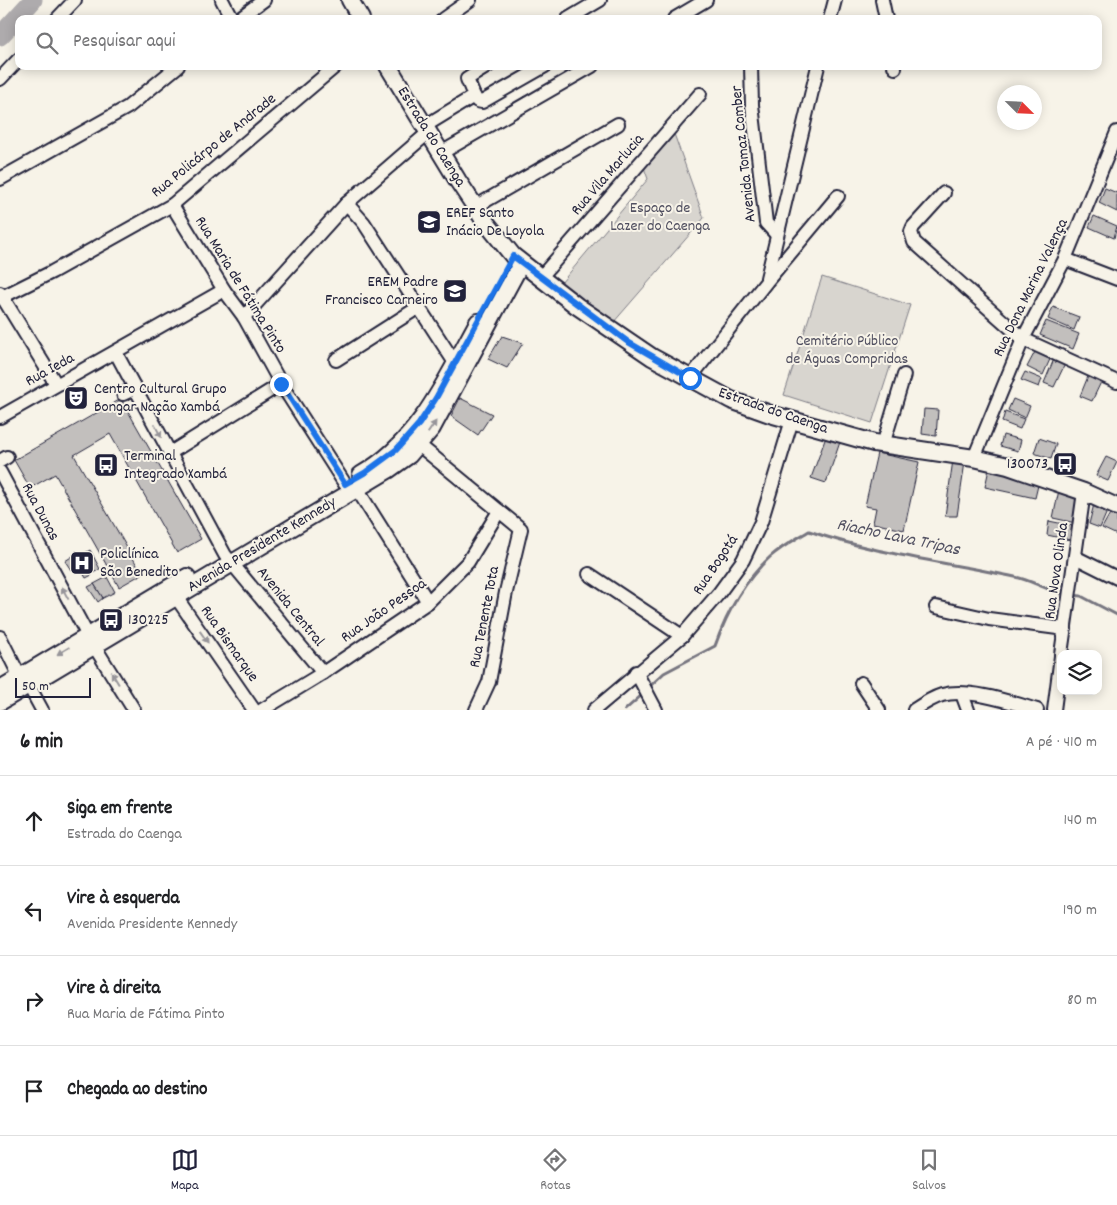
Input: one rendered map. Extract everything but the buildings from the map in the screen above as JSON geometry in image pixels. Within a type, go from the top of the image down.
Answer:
[{"type":"main road","points":[[350,0],[359,15]]},
{"type":"main road","name":"Estrada do Caenga","points":[[390,70],[475,207],[517,260],[628,342],[731,400],[854,439],[974,458],[1008,466],[1084,492],[1117,507]]},
{"type":"main road","name":"Avenida Presidente Kennedy","points":[[351,487],[366,472],[396,450],[419,424],[517,260]]},
{"type":"main road","name":"Avenida Presidente Kennedy","points":[[0,702],[24,681],[351,487],[388,470],[419,445],[443,410],[517,260]]},
{"type":"main road","name":"Avenida Presidente Kennedy","points":[[92,641],[176,597],[229,559]]},
{"type":"main road","name":"Avenida Presidente Kennedy","points":[[0,689],[24,681]]},
{"type":"street","points":[[61,15],[75,0]]},
{"type":"street","points":[[222,0],[230,15]]},
{"type":"street","points":[[243,15],[264,0]]},
{"type":"street","points":[[449,15],[470,0]]},
{"type":"street","points":[[575,15],[600,0]]},
{"type":"street","points":[[681,15],[706,0]]},
{"type":"street","points":[[831,15],[835,0]]},
{"type":"street","points":[[882,0],[885,15]]},
{"type":"street","points":[[0,79],[15,64]]},
{"type":"street","points":[[0,179],[128,107],[173,70]]},
{"type":"street","name":"Rua Policárpo de Andrade","points":[[1,296],[52,272],[172,205],[331,70]]},
{"type":"street","points":[[482,70],[467,79],[477,101],[482,102],[538,70]]},
{"type":"street","points":[[441,153],[585,70]]},
{"type":"street","name":"Avenida Tomaz Comber","points":[[751,70],[752,105],[766,223],[776,234]]},
{"type":"street","points":[[767,281],[776,234],[817,70]]},
{"type":"street","name":"Rua Vila Marlucia","points":[[540,278],[700,94]]},
{"type":"street","points":[[244,317],[346,204],[427,129],[474,96]]},
{"type":"street","points":[[475,207],[618,124]]},
{"type":"street","name":"Rua Dona Marina Valença","points":[[974,458],[1022,339],[1065,259],[1117,132]]},
{"type":"street","points":[[944,193],[913,227],[911,232],[914,242],[1022,339],[1117,382]]},
{"type":"street","points":[[690,378],[838,196]]},
{"type":"street","points":[[346,204],[355,210],[364,223],[456,363]]},
{"type":"street","name":"Rua Maria de Fátima Pinto","points":[[172,205],[224,290],[244,317],[281,384],[428,602]]},
{"type":"street","points":[[1065,259],[1117,279]]},
{"type":"street","name":"Rua Ieda","points":[[0,417],[56,384],[116,353],[224,290]]},
{"type":"street","points":[[1,296],[56,384]]},
{"type":"street","points":[[336,360],[419,306]]},
{"type":"street","name":"Avenida Central","points":[[116,353],[229,559],[323,673]]},
{"type":"street","points":[[883,445],[904,375]]},
{"type":"street","points":[[170,452],[281,384]]},
{"type":"street","points":[[123,394],[136,388]]},
{"type":"street","name":"Rua Bogotá","points":[[594,710],[636,672],[682,636],[719,593],[743,560],[761,522],[792,420]]},
{"type":"street","points":[[419,445],[499,511]]},
{"type":"street","name":"Rua Dunas","points":[[0,472],[92,641],[134,710]]},
{"type":"street","name":"Rua Nova Olinda","points":[[1062,650],[1084,492]]},
{"type":"street","name":"Rua Tenente Tota","points":[[476,710],[489,682],[506,592],[522,529],[499,511]]},
{"type":"street","name":"Rua João Pessoa","points":[[262,710],[323,673],[428,602],[468,562],[499,511]]},
{"type":"street","points":[[1075,557],[1117,578]]},
{"type":"street","points":[[588,574],[682,636]]},
{"type":"street","name":"Rua Bismarque","points":[[176,597],[254,710]]},
{"type":"street","points":[[936,607],[989,619],[1065,629]]},
{"type":"street","points":[[0,637],[42,710]]},
{"type":"street","points":[[636,672],[654,706]]},
{"type":"street","points":[[861,682],[879,710]]},
{"type":"street","name":"Rua Nova Olinda","points":[[1054,710],[1057,686]]},
{"type":"street","points":[[914,710],[941,695],[962,694],[1012,702],[1037,710]]},
{"type":"street","points":[[962,694],[968,710]]},
{"type":"green space","name":"Espaço de Lazer do Caenga","points":[[673,131],[704,218],[613,323],[561,283],[648,179],[643,165]]},
{"type":"green space","name":"Cemitério Público de Águas Compridas","points":[[822,277],[910,305],[872,423],[784,395]]},
{"type":"waterway","points":[[19,15],[33,0]]},
{"type":"waterway","points":[[0,36],[15,20]]},
{"type":"waterway","name":"Riacho Lava Tripas","points":[[649,687],[664,673],[715,646],[737,598],[760,567],[774,553],[809,531],[885,552],[1021,578],[1066,594]]},
{"type":"waterway","name":"Riacho Lava Tripas","points":[[1072,595],[1081,596],[1117,615]]},
{"type":"waterway","name":"Riacho Lava Tripas","points":[[625,710],[643,694]]},
{"type":"place","name":"EREF Santo Inácio De Loyola","points":[[429,222]]},
{"type":"place","name":"EREM Padre Francisco Carneiro","points":[[455,291]]},
{"type":"place","name":"Centro Cultural Grupo Bongar Nação Xambá","points":[[76,398]]},
{"type":"place","name":"130073","points":[[1065,464]]},
{"type":"place","name":"Terminal Integrado Xambá","points":[[106,465]]},
{"type":"place","name":"Policlínica São Benedito","points":[[82,563]]},
{"type":"place","name":"130225","points":[[111,620]]},
{"type":"route","points":[[281,384],[345,484],[366,472],[396,450],[419,424],[436,398],[503,278],[513,256],[577,306],[628,342],[690,378]]}]
